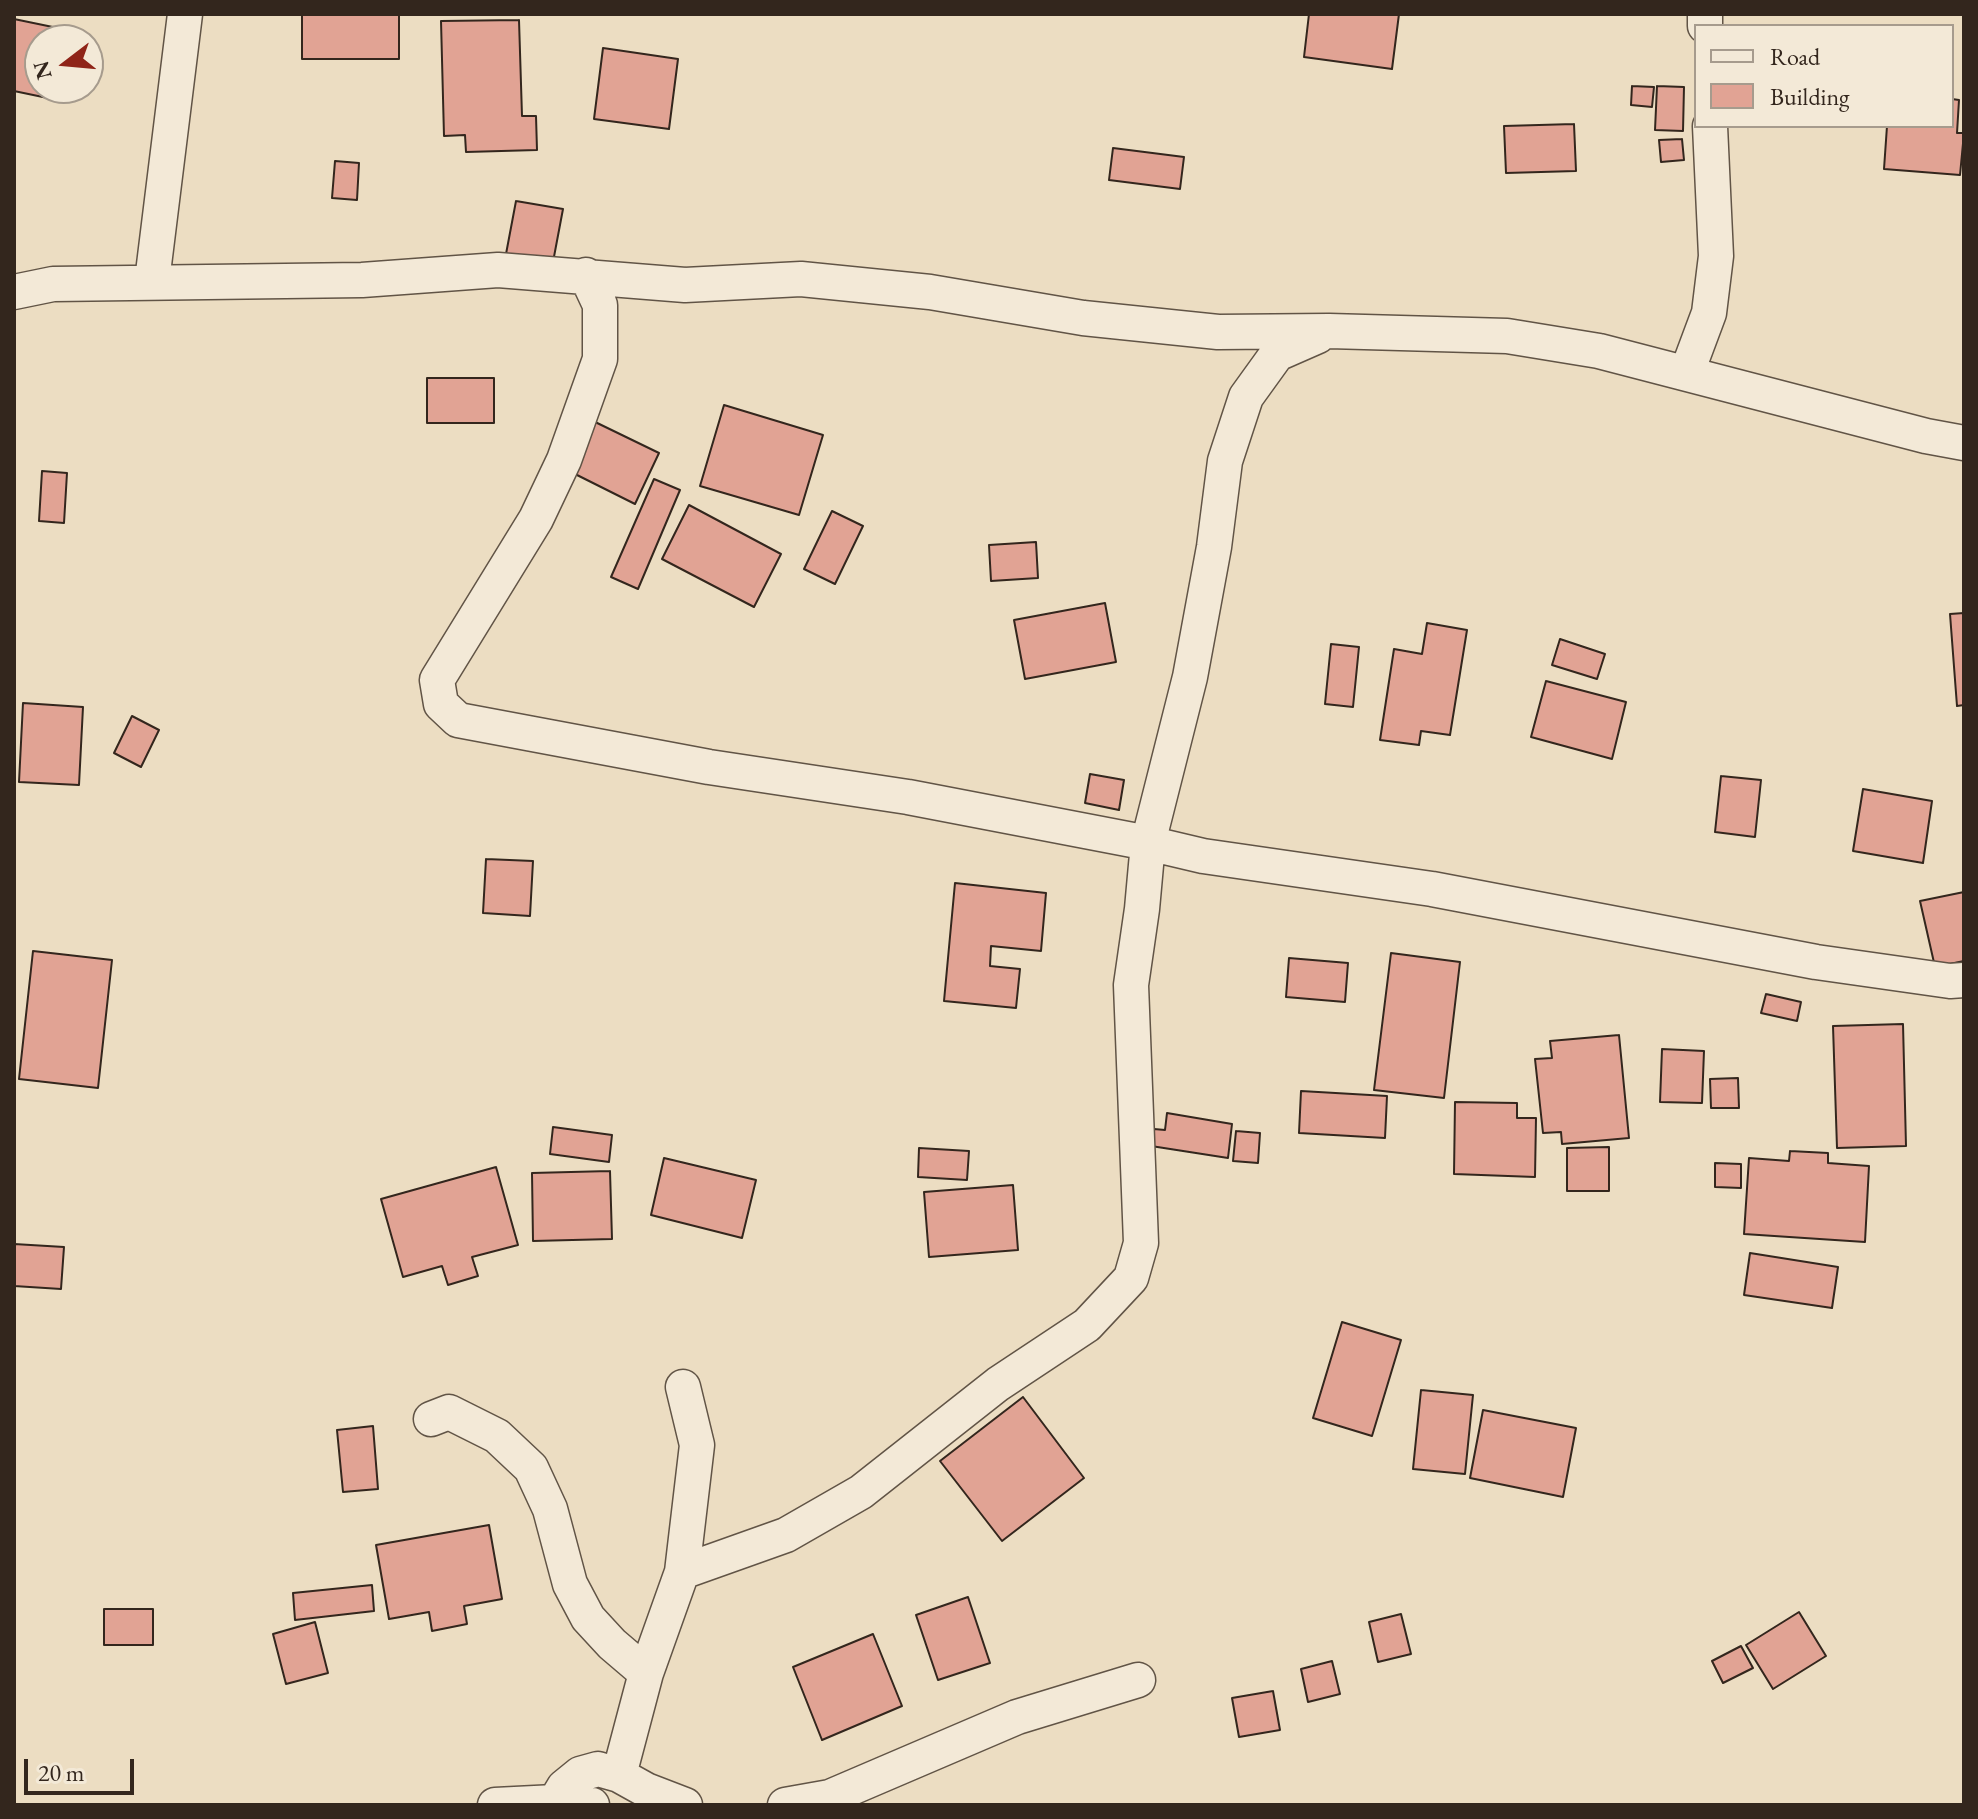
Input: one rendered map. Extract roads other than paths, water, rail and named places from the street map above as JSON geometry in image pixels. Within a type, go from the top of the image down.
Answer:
[{"type":"street","points":[[152,281],[185,14]]},
{"type":"street","points":[[1687,372],[1709,313],[1716,256],[1710,128]]},
{"type":"street","points":[[14,292],[53,284],[362,280],[498,270],[685,285],[801,279],[930,292],[1083,318],[1218,332],[1329,331],[1507,336],[1599,351],[1926,436],[1964,443]]},
{"type":"street","points":[[586,275],[600,305],[600,359],[564,460],[536,519],[437,680],[441,704],[458,720],[709,767],[908,797],[1203,856],[1447,891],[1816,962],[1950,981],[1964,980]]},
{"type":"street","points":[[682,1572],[786,1535],[861,1492],[998,1384],[1087,1325],[1131,1278],[1141,1243],[1131,985],[1148,843],[1190,677],[1214,547],[1225,461],[1246,397],[1277,354],[1329,331]]},
{"type":"street","points":[[619,1775],[646,1673],[682,1572],[697,1445],[683,1387]]},
{"type":"street","points":[[431,1419],[449,1412],[497,1436],[531,1468],[550,1509],[570,1584],[588,1618],[646,1673]]},
{"type":"street","points":[[785,1805],[830,1797],[1017,1717],[1138,1680]]},
{"type":"street","points":[[555,1802],[564,1787],[580,1774],[598,1769],[619,1775],[646,1790],[685,1805]]},
{"type":"street","points":[[495,1805],[555,1802],[592,1805]]}]
